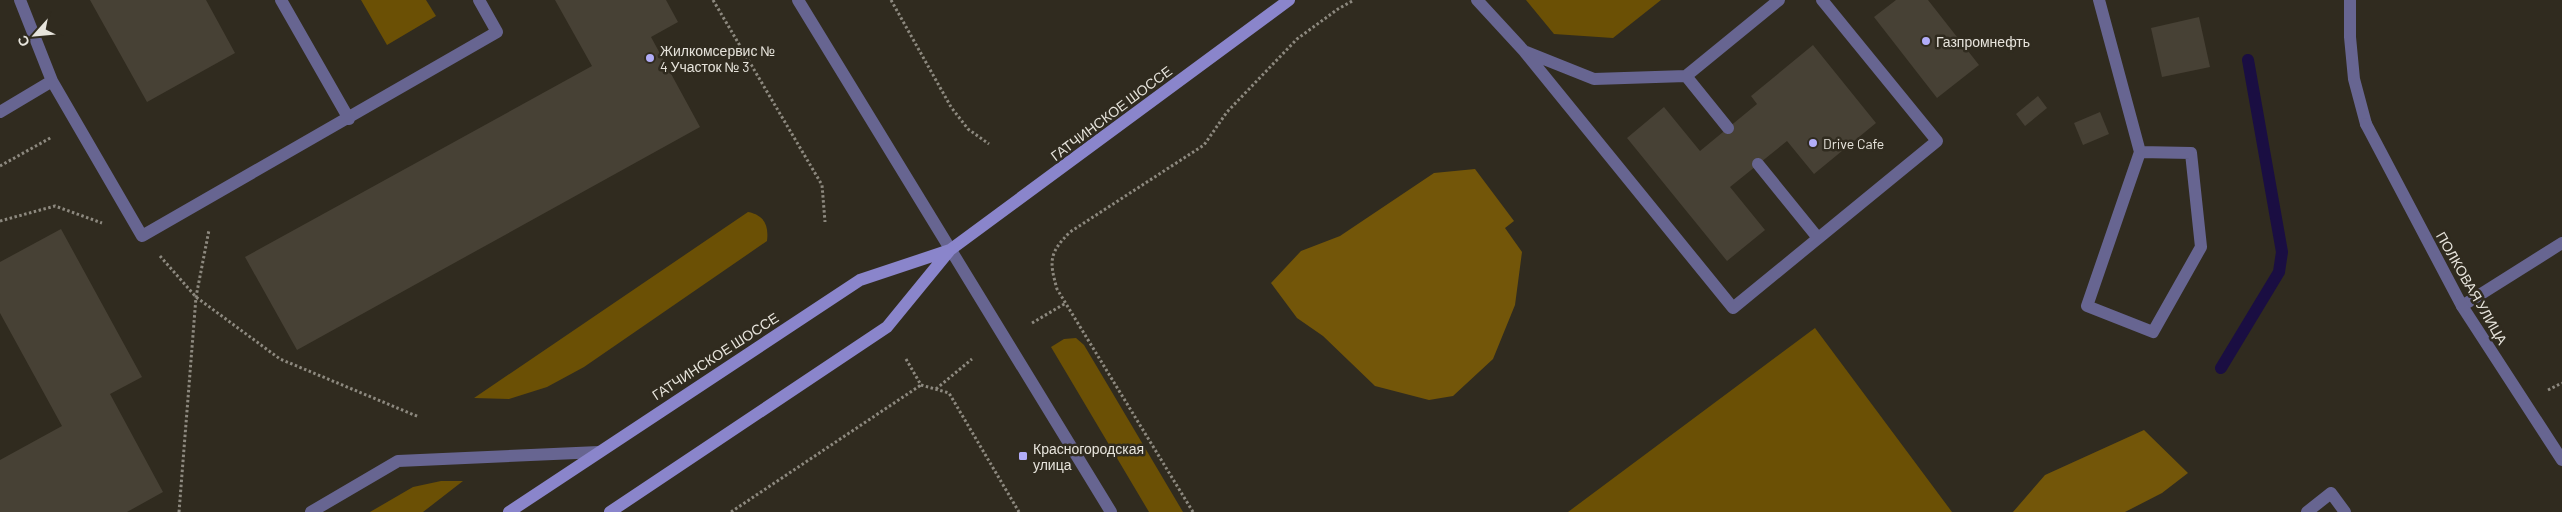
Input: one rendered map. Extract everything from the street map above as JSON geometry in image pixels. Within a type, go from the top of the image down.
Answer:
[{"type":"main road","name":"ГАТЧИНСКОЕ ШОССЕ","points":[[610,512],[887,327],[950,250],[1289,0]]},
{"type":"main road","name":"ГАТЧИНСКОЕ ШОССЕ","points":[[509,512],[860,280],[950,250]]},
{"type":"street","points":[[20,0],[52,81],[142,236],[349,119],[497,32],[479,0]]},
{"type":"street","points":[[280,0],[349,119]]},
{"type":"street","points":[[798,0],[1111,512]]},
{"type":"street","points":[[1476,0],[1524,51],[1733,308],[1936,142],[1822,0]]},
{"type":"street","points":[[1524,51],[1594,79],[1686,76],[1779,0]]},
{"type":"street","points":[[2099,0],[2140,152],[2087,306],[2153,332],[2201,246],[2191,153],[2140,152]]},
{"type":"street","name":"ПОЛКОВАЯ УЛИЦА","points":[[2350,0],[2350,37],[2354,79],[2366,124],[2462,306],[2562,460]]},
{"type":"street","points":[[1686,76],[1728,128]]},
{"type":"street","points":[[0,112],[52,81]]},
{"type":"street","points":[[1758,164],[1818,238]]},
{"type":"street","points":[[2462,306],[2562,243]]},
{"type":"street","points":[[311,512],[398,461],[599,452]]},
{"type":"street","points":[[2307,512],[2331,493],[2345,512]]},
{"type":"path","points":[[713,0],[822,185],[825,222]]},
{"type":"path","points":[[891,0],[951,107],[968,128],[989,144]]},
{"type":"path","points":[[1193,512],[1057,289],[1052,270],[1054,248],[1070,232],[1204,145],[1227,112],[1297,39],[1338,9],[1354,0]]},
{"type":"path","points":[[0,166],[76,124]]},
{"type":"path","points":[[179,512],[196,297],[215,195]]},
{"type":"path","points":[[0,221],[55,206],[142,236],[196,297],[280,359],[419,417]]},
{"type":"path","points":[[1032,323],[1066,303]]},
{"type":"path","points":[[906,359],[921,385],[949,392],[1019,512]]},
{"type":"path","points":[[936,389],[972,360]]},
{"type":"path","points":[[731,512],[921,385]]},
{"type":"shaded area","points":[[361,0],[426,0],[436,16],[387,45]]},
{"type":"shaded area","points":[[1526,0],[1661,0],[1613,38],[1554,34]]},
{"type":"shaded area","points":[[1475,169],[1514,221],[1505,228],[1522,252],[1515,305],[1493,359],[1453,396],[1429,400],[1375,386],[1323,336],[1297,318],[1271,283],[1301,251],[1340,236],[1434,173]]},
{"type":"shaded area","points":[[748,212],[762,218],[767,230],[767,241],[584,367],[547,387],[509,399],[474,398]]},
{"type":"shaded area","points":[[1815,328],[1952,512],[1568,512]]},
{"type":"shaded area","points":[[1076,338],[1084,345],[1183,512],[1149,512],[1051,347],[1064,339]]},
{"type":"shaded area","points":[[2144,430],[2188,473],[2162,493],[2125,512],[2013,512],[2045,475]]},
{"type":"shaded area","points":[[441,481],[463,481],[423,512],[370,512],[413,487]]},
{"type":"building","points":[[90,0],[206,0],[235,53],[147,102]]},
{"type":"building","points":[[555,0],[666,0],[678,22],[651,37],[700,127],[297,350],[245,257],[592,66]]},
{"type":"building","name":"Газпромнефть","points":[[1896,0],[1928,0],[1979,65],[1937,98],[1874,17]]},
{"type":"building","points":[[2199,17],[2210,67],[2162,77],[2151,28]]},
{"type":"building","points":[[1813,45],[1876,123],[1814,174],[1787,141],[1730,187],[1765,230],[1727,261],[1627,138],[1664,107],[1700,151],[1757,104],[1751,96]]},
{"type":"building","points":[[2038,96],[2047,108],[2025,126],[2016,114]]},
{"type":"building","points":[[2100,112],[2109,134],[2083,145],[2074,123]]},
{"type":"building","points":[[61,229],[142,377],[110,394],[163,492],[127,512],[0,512],[0,460],[62,426],[0,313],[0,262]]},
{"type":"waterway","points":[[2221,368],[2279,272],[2282,252],[2248,60]]},
{"type":"place","name":"Газпромнефть","points":[[1926,41]]},
{"type":"place","name":"Жилкомсервис № 4 Участок № 3","points":[[650,58]]},
{"type":"place","name":"Drive Cafe","points":[[1813,143]]},
{"type":"place","name":"Красногородская улица","points":[[1023,456]]}]
